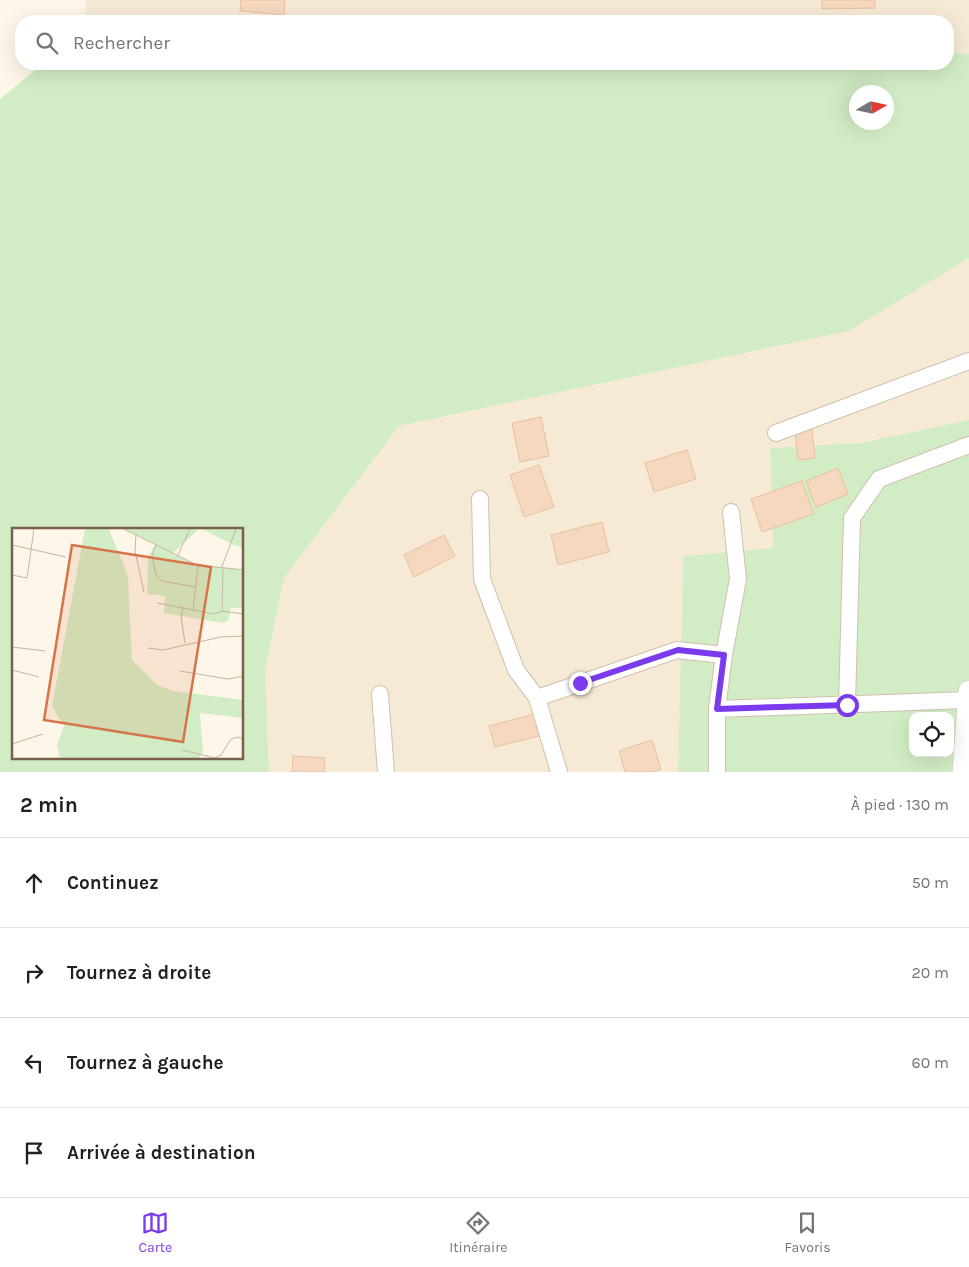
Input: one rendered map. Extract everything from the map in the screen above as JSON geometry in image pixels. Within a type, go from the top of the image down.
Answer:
[{"type":"street","points":[[776,433],[969,361]]},
{"type":"street","points":[[847,705],[852,518],[879,479],[969,445]]},
{"type":"street","points":[[480,499],[482,580],[516,670],[537,698],[559,772]]},
{"type":"street","points":[[717,772],[717,709],[724,655],[738,579],[731,512]]},
{"type":"street","points":[[537,698],[678,650],[724,655]]},
{"type":"street","points":[[380,694],[386,772]]},
{"type":"street","points":[[717,709],[847,705],[969,695],[963,772]]},
{"type":"shaded area","points":[[86,0],[969,0],[969,54],[954,54],[954,15],[85,15]]},
{"type":"shaded area","points":[[969,258],[969,420],[860,443],[770,448],[773,548],[683,556],[678,772],[269,772],[265,671],[284,578],[399,426],[849,331]]},
{"type":"green space","points":[[954,54],[969,54],[969,258],[849,331],[399,426],[284,578],[265,671],[269,772],[0,772],[0,99],[35,70],[954,70]]},
{"type":"green space","points":[[969,420],[969,691],[963,772],[678,772],[683,556],[773,548],[770,448],[860,443]]},
{"type":"building","points":[[241,0],[285,0],[284,15],[240,11]]},
{"type":"building","points":[[822,0],[875,0],[875,8],[822,9]]},
{"type":"building","points":[[541,417],[549,456],[520,462],[512,423]]},
{"type":"building","points":[[812,429],[815,458],[798,460],[795,431]]},
{"type":"building","points":[[687,450],[696,479],[654,492],[645,463]]},
{"type":"building","points":[[539,465],[554,507],[524,517],[510,475]]},
{"type":"building","points":[[838,468],[848,494],[816,507],[806,481]]},
{"type":"building","points":[[802,481],[814,514],[762,532],[751,499]]},
{"type":"building","points":[[602,522],[609,552],[558,565],[551,535]]},
{"type":"building","points":[[444,535],[455,556],[414,577],[404,555]]},
{"type":"building","points":[[538,713],[543,735],[495,747],[489,726]]},
{"type":"building","points":[[652,740],[661,769],[653,772],[625,772],[619,751]]},
{"type":"building","points":[[293,756],[325,758],[324,772],[292,772]]},
{"type":"route","points":[[580,683],[678,650],[724,655],[717,709],[847,705]]}]
